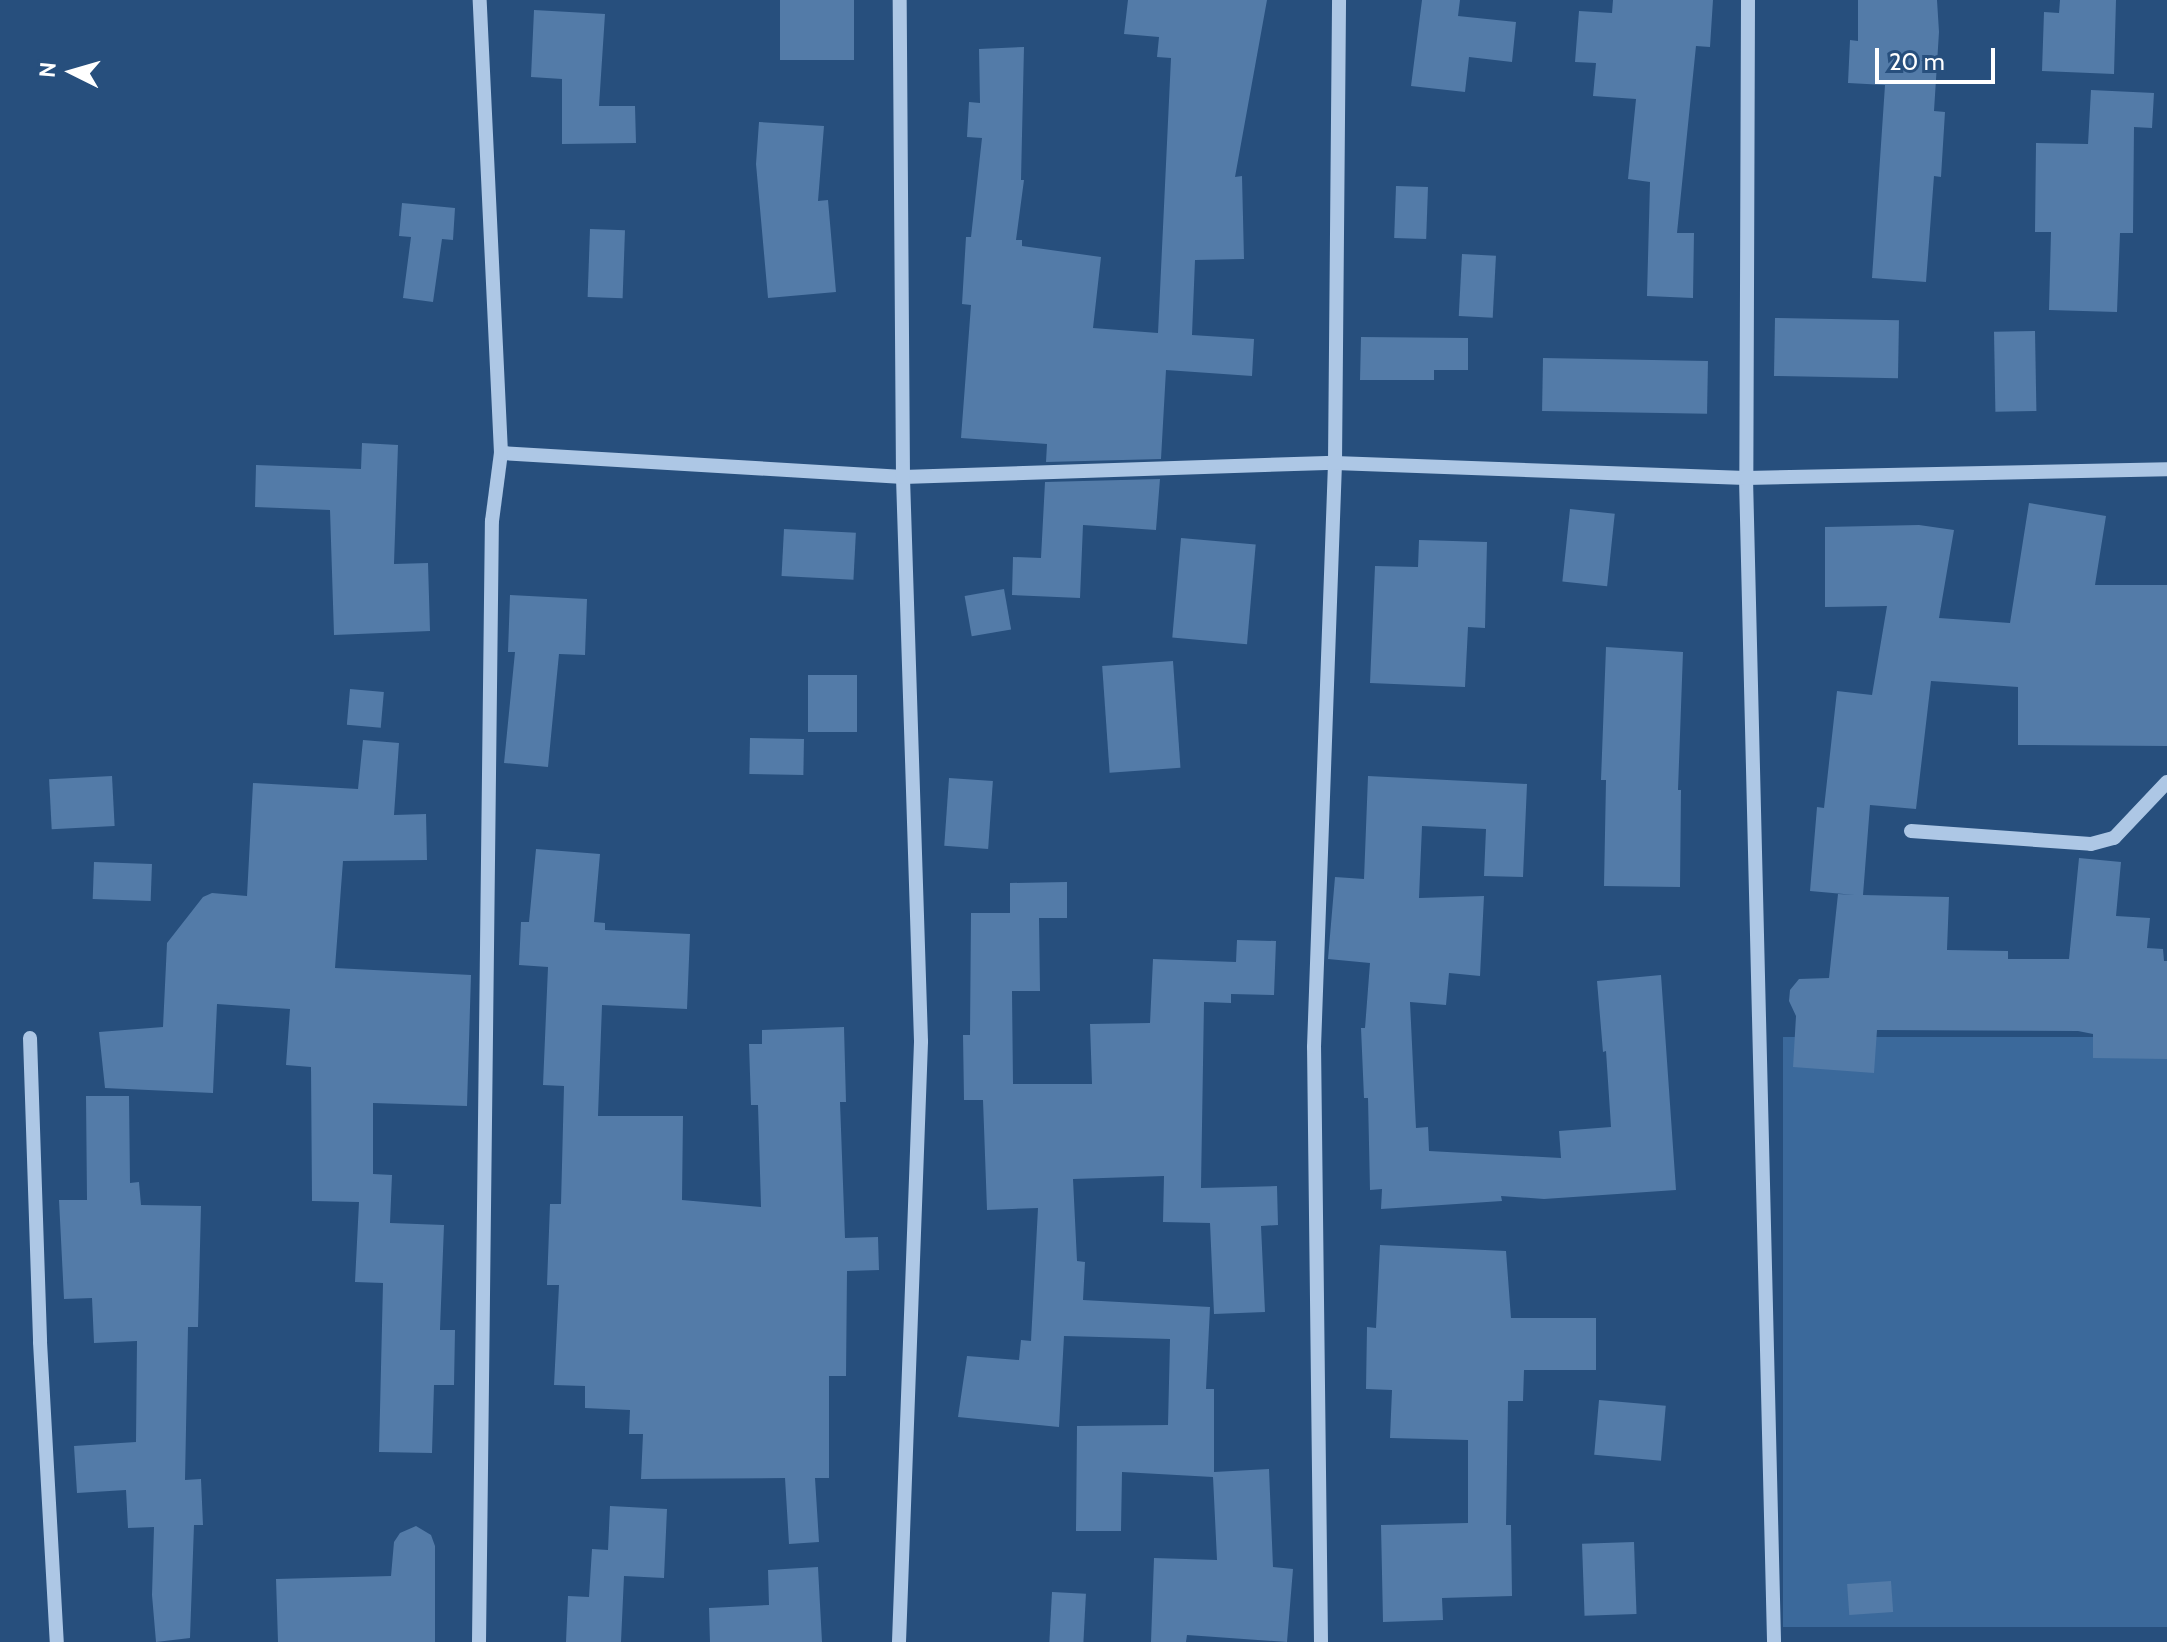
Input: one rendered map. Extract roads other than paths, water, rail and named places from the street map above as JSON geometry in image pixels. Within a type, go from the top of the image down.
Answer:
[{"type":"street","points":[[479,1642],[492,521],[501,453],[480,0]]},
{"type":"street","points":[[899,1642],[921,1041],[903,477],[900,0]]},
{"type":"street","points":[[1321,1642],[1314,1047],[1335,463],[1339,0]]},
{"type":"street","points":[[1748,0],[1746,478],[1774,1642]]},
{"type":"street","points":[[501,453],[903,477],[1335,463],[1746,478],[2167,469]]},
{"type":"street","points":[[1911,831],[2091,844],[2114,838],[2167,782]]},
{"type":"street","points":[[30,1038],[40,1342],[57,1642]]}]
